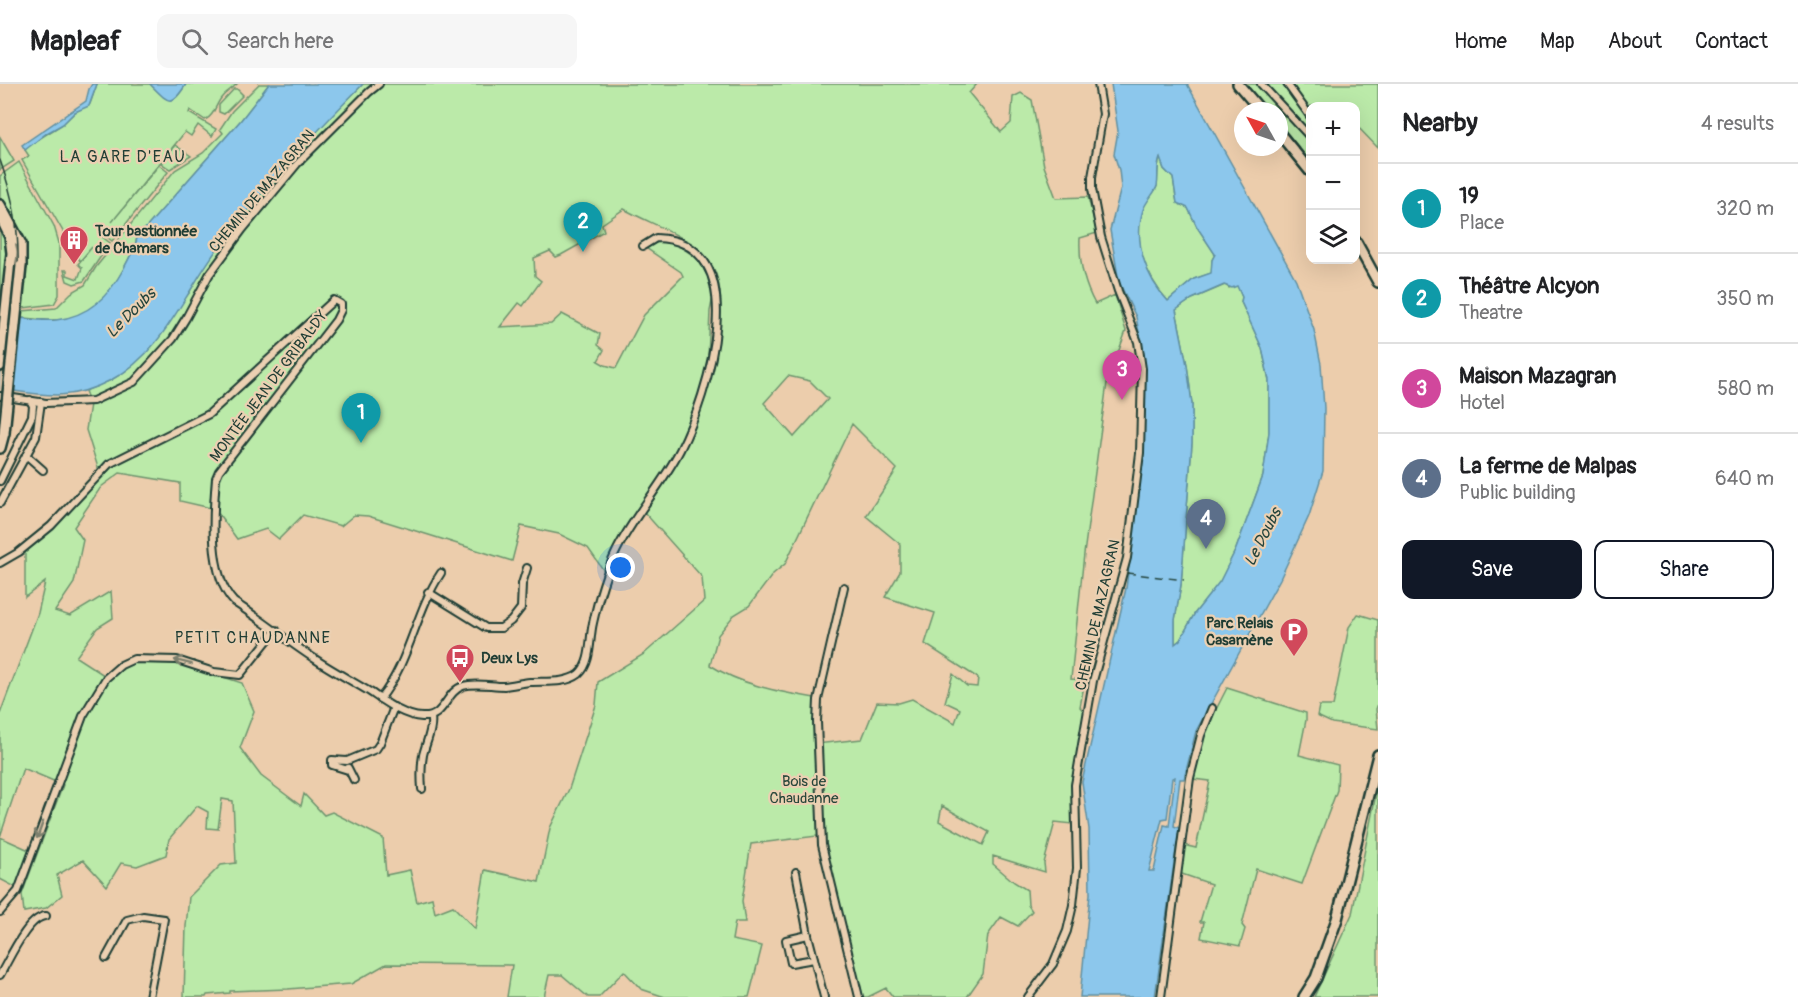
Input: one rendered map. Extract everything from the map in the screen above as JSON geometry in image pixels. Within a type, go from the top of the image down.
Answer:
[{"type":"main road","points":[[1238,84],[1253,102]]},
{"type":"main road","points":[[1288,144],[1306,165]]},
{"type":"main road","points":[[0,205],[21,244],[0,366]]},
{"type":"main road","points":[[0,216],[10,237],[16,266],[4,433],[0,448]]},
{"type":"main road","points":[[1360,249],[1378,282]]},
{"type":"main road","points":[[1304,997],[1316,978],[1337,919],[1378,755]]},
{"type":"street","name":"CHEMIN DE MAZAGRAN","points":[[0,396],[46,403],[93,401],[134,381],[173,339],[208,275],[297,164],[379,84]]},
{"type":"street","name":"CHEMIN DE MAZAGRAN","points":[[1028,997],[1053,964],[1067,931],[1073,905],[1077,836],[1075,785],[1093,681],[1127,558],[1140,453],[1142,369],[1138,342],[1101,237],[1092,189],[1103,114],[1098,84]]},
{"type":"street","points":[[1261,84],[1306,131]]},
{"type":"street","points":[[1287,84],[1306,109]]},
{"type":"street","points":[[0,912],[18,891],[83,716],[106,678],[121,665],[134,659],[177,660],[214,672],[240,675],[276,630],[316,660],[394,707],[414,716],[431,717],[438,712],[453,692],[463,686],[515,685],[565,680],[573,678],[584,669],[592,625],[614,555],[639,511],[679,452],[706,383],[715,338],[716,297],[713,274],[708,266],[690,249],[678,242],[656,238],[643,246]]},
{"type":"street","name":"MONTÉE JEAN DE GRIBALDY","points":[[0,563],[19,552],[51,526],[109,464],[209,414],[322,312],[330,302],[338,301],[341,304],[341,310],[336,320],[219,471],[216,478],[213,531],[217,560],[226,594],[234,602],[276,630]]},
{"type":"street","points":[[0,481],[32,416],[33,406],[30,400]]},
{"type":"street","points":[[0,503],[36,437],[41,402]]},
{"type":"street","points":[[26,455],[43,470]]},
{"type":"street","points":[[428,592],[486,628],[501,628],[511,621],[521,608],[522,584],[527,568]]},
{"type":"street","points":[[380,699],[396,677],[428,592],[441,573]]},
{"type":"street","points":[[844,587],[818,700],[817,722],[822,845],[859,997]]},
{"type":"street","points":[[348,770],[340,769],[331,762],[334,759],[347,761],[378,746],[394,707]]},
{"type":"street","points":[[1161,997],[1190,778],[1201,735],[1212,708]]},
{"type":"street","points":[[422,789],[423,755],[432,726],[431,717]]},
{"type":"street","points":[[347,761],[348,770],[354,780]]},
{"type":"street","points":[[796,872],[808,935],[824,997]]},
{"type":"street","points":[[0,975],[29,926],[41,916],[46,916]]},
{"type":"street","points":[[106,958],[127,920],[143,916],[164,919],[149,997]]},
{"type":"street","points":[[808,935],[786,940],[791,963],[814,959]]},
{"type":"green space","points":[[97,84],[150,84],[169,100],[177,97],[186,84],[237,84],[224,95],[205,120],[190,110],[189,113],[216,129],[212,136],[198,125],[191,136],[185,132],[112,222],[159,165],[168,172],[112,241],[102,233],[101,236],[110,243],[84,281],[74,284],[67,281],[64,270],[67,270],[67,275],[78,279],[82,268],[78,264],[92,247],[80,261],[22,160],[29,156],[25,150],[29,145],[90,104]]},
{"type":"green space","points":[[259,84],[269,84],[241,120],[137,238],[122,272],[102,299],[85,312],[65,319],[21,318],[22,311],[56,308],[71,293],[85,285],[96,267],[175,170],[203,153],[223,133],[220,129],[232,111]]},
{"type":"green space","name":"Bois de Chaudanne","points":[[363,84],[977,84],[969,93],[1001,132],[1011,123],[1013,97],[1021,93],[1032,100],[1044,166],[1056,198],[1088,197],[1097,233],[1080,238],[1081,263],[1088,288],[1095,304],[1115,295],[1126,331],[1107,383],[1084,554],[1071,679],[1085,680],[1080,707],[1085,713],[1071,784],[1073,824],[1055,822],[1044,863],[1045,872],[993,856],[993,864],[1027,890],[1028,905],[1032,911],[1018,926],[1001,917],[988,935],[983,974],[967,997],[893,997],[886,988],[868,997],[863,997],[837,892],[817,836],[751,844],[742,901],[745,922],[735,922],[732,940],[762,946],[749,997],[665,997],[641,989],[624,971],[599,997],[588,997],[562,975],[549,975],[544,997],[507,997],[512,965],[386,964],[351,984],[230,991],[230,993],[207,995],[206,997],[184,997],[189,897],[221,865],[236,863],[233,801],[222,799],[218,829],[207,828],[208,812],[197,806],[169,839],[166,855],[137,866],[121,863],[107,886],[83,860],[57,875],[62,895],[46,908],[24,912],[22,894],[63,785],[23,768],[0,837],[0,714],[38,613],[45,582],[25,597],[25,552],[61,520],[101,477],[86,430],[90,404],[85,391],[127,370],[189,293],[205,265],[240,218],[317,130]],"holes":[[[624,209],[691,244],[709,261],[717,279],[721,302],[719,328],[715,355],[700,409],[683,450],[644,512],[702,577],[704,601],[644,654],[598,682],[596,705],[569,789],[550,828],[539,882],[485,870],[475,929],[453,906],[435,913],[432,898],[417,902],[410,870],[386,875],[383,838],[332,812],[324,815],[304,794],[301,806],[261,776],[240,748],[254,711],[242,683],[180,663],[131,661],[110,679],[76,657],[97,628],[113,618],[111,591],[70,616],[55,611],[74,583],[83,540],[74,527],[101,487],[120,473],[180,483],[180,501],[215,509],[237,539],[266,529],[279,539],[303,515],[341,526],[354,515],[368,516],[512,561],[521,526],[559,534],[588,548],[604,571],[639,507],[679,451],[707,383],[710,311],[713,297],[710,280],[697,258],[679,246],[658,242],[646,248],[681,272],[683,276],[644,315],[616,368],[598,361],[604,350],[598,345],[600,334],[562,314],[551,324],[500,327],[519,303],[523,306],[541,281],[535,276],[534,258],[550,251],[556,257],[561,255],[604,231],[602,224]],[[788,376],[810,381],[828,399],[794,437],[764,403]],[[852,424],[897,469],[866,516],[900,544],[900,572],[885,597],[935,613],[925,644],[978,678],[977,687],[967,686],[953,674],[945,702],[960,709],[955,723],[912,699],[899,703],[877,702],[862,739],[816,744],[815,698],[747,683],[710,665],[718,635],[734,615],[749,606],[773,574],[785,564]],[[942,806],[989,832],[983,845],[939,821]]]},
{"type":"green space","points":[[1244,84],[1378,84],[1378,148],[1360,129],[1360,102],[1306,102],[1306,157],[1288,136],[1288,102],[1259,102]]},
{"type":"green space","points":[[234,89],[243,95],[224,114],[219,112],[219,105]]},
{"type":"green space","points":[[0,137],[14,161],[0,170]]},
{"type":"green space","points":[[175,145],[191,156],[170,169],[161,163]]},
{"type":"green space","points":[[1160,157],[1164,169],[1173,178],[1177,203],[1188,208],[1197,227],[1215,254],[1212,260],[1212,273],[1194,279],[1168,301],[1153,280],[1142,256],[1139,230],[1144,205],[1157,186]]},
{"type":"green space","points":[[19,162],[54,226],[59,243],[59,295],[54,304],[23,308],[0,307],[0,224],[6,240],[7,265],[26,266],[25,241],[0,199],[0,176]]},
{"type":"green space","points":[[1225,285],[1229,288],[1237,285],[1242,297],[1241,302],[1262,348],[1269,380],[1269,432],[1263,476],[1236,549],[1220,582],[1195,613],[1180,640],[1175,644],[1175,620],[1181,585],[1192,443],[1192,404],[1176,310],[1192,299]]},
{"type":"green space","points":[[1358,614],[1378,620],[1378,704],[1376,709],[1378,729],[1332,723],[1317,716],[1319,706],[1333,706],[1349,627]]},
{"type":"green space","points":[[1227,688],[1306,713],[1299,755],[1338,765],[1337,790],[1302,884],[1256,869],[1242,925],[1245,929],[1240,946],[1201,938],[1204,922],[1200,922],[1211,884],[1179,873],[1183,845],[1196,848],[1210,781],[1193,779],[1198,755]]},
{"type":"green space","points":[[1378,784],[1378,997],[1314,997],[1352,914]]},
{"type":"green space","points":[[0,837],[29,850],[17,888],[0,879]]},
{"type":"water","points":[[92,84],[97,84],[89,106],[75,112],[63,124],[25,150],[22,145],[86,101]]},
{"type":"water","points":[[150,84],[186,84],[177,97],[169,100],[165,99]]},
{"type":"water","name":"Le Doubs","points":[[269,84],[363,84],[254,202],[208,262],[160,337],[130,368],[111,380],[82,392],[43,395],[0,389],[0,316],[56,320],[78,314],[97,303],[118,278],[132,253],[137,238],[241,120]]},
{"type":"water","name":"Le Doubs","points":[[1111,84],[1187,84],[1296,280],[1314,330],[1321,364],[1324,408],[1323,471],[1309,516],[1280,579],[1196,731],[1184,779],[1180,779],[1174,826],[1179,828],[1155,997],[1080,997],[1090,894],[1089,829],[1082,782],[1126,588],[1143,460],[1144,358],[1136,317],[1119,282],[1110,230],[1121,188],[1114,154],[1118,131]],"holes":[[[1160,158],[1164,169],[1173,178],[1177,203],[1188,208],[1197,227],[1215,254],[1211,273],[1194,279],[1168,301],[1153,282],[1148,271],[1140,234],[1143,210],[1157,186]],[[1224,285],[1232,288],[1237,286],[1242,297],[1241,302],[1262,348],[1269,380],[1269,432],[1263,476],[1236,549],[1220,581],[1175,644],[1175,620],[1181,585],[1192,443],[1192,404],[1176,310],[1192,299]],[[1175,777],[1169,826],[1164,825],[1154,871],[1149,871],[1162,819],[1167,818],[1172,778]]]},
{"type":"pier","points":[[1,313],[21,315],[13,394],[0,392]]},
{"type":"ferry route","points":[[1127,573],[1184,580]]},
{"type":"tram line","points":[[0,160],[14,212],[18,252],[0,433]]},
{"type":"place","name":"Théâtre Alcyon","points":[[583,252]]},
{"type":"place","name":"Tour bastionnée de Chamars","points":[[74,266]]},
{"type":"place","name":"Maison Mazagran","points":[[1122,400]]},
{"type":"place","name":"19","points":[[361,443]]},
{"type":"place","name":"La ferme de Malpas","points":[[1206,549]]},
{"type":"place","name":"Parc Relais Casamène","points":[[1294,658]]},
{"type":"place","name":"Deux Lys","points":[[460,684]]},
{"type":"district","name":"LA GARE D'EAU","points":[[123,157]]},
{"type":"district","name":"PETIT CHAUDANNE","points":[[253,638]]}]
